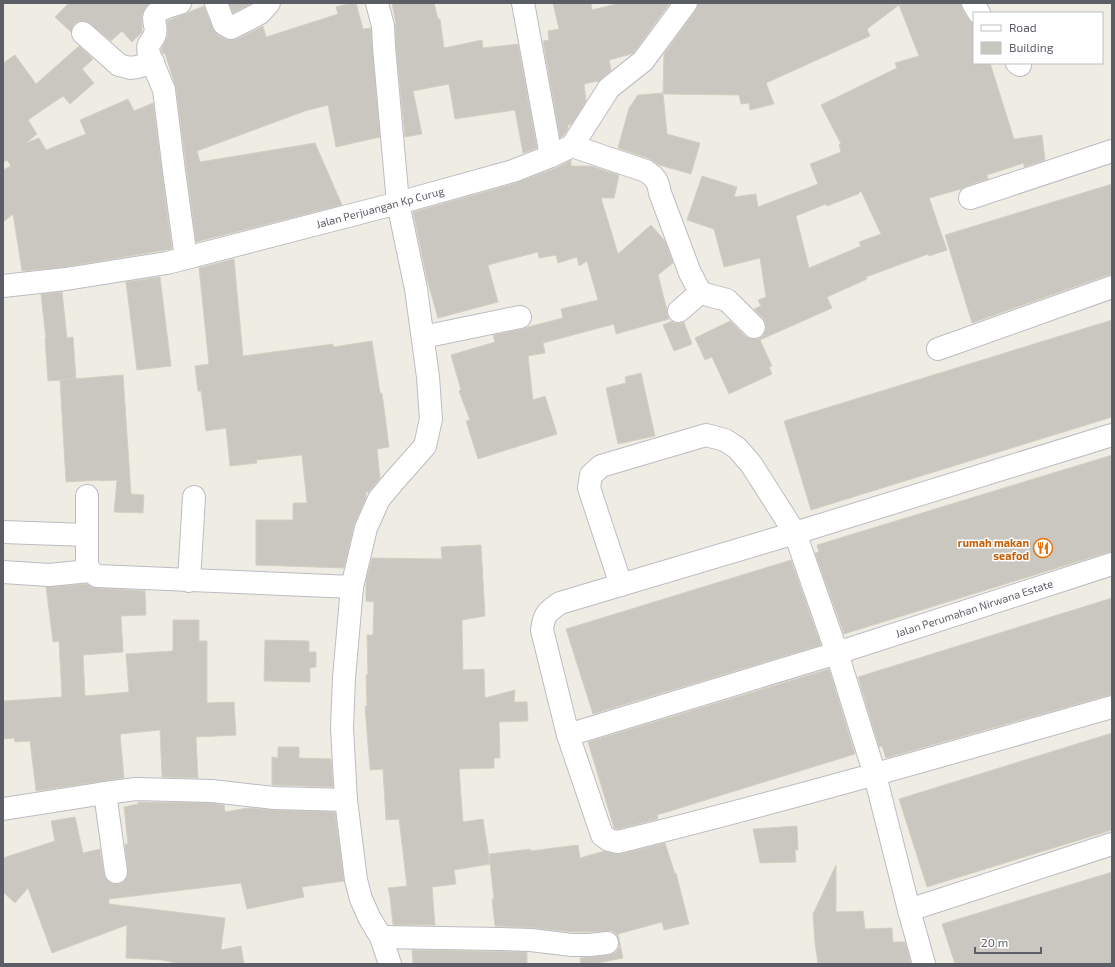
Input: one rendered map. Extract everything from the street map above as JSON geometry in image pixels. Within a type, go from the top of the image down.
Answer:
[{"type":"street","points":[[180,3],[164,8],[156,13],[154,18],[156,30],[148,48],[152,62],[164,90],[186,258]]},
{"type":"street","points":[[216,3],[224,24],[231,28],[260,13],[269,3]]},
{"type":"street","points":[[376,3],[383,26],[398,203],[416,289],[428,377],[431,419],[425,446],[379,499],[366,528],[352,587],[344,678],[342,728],[346,800],[356,880],[361,899],[370,919],[381,937],[390,964]]},
{"type":"street","points":[[523,3],[551,156]]},
{"type":"street","points":[[686,3],[643,61],[609,88],[572,146],[646,171],[655,177],[659,183],[660,193],[690,273],[701,292],[727,300],[754,326]]},
{"type":"street","points":[[973,3],[978,12]]},
{"type":"street","points":[[83,33],[119,65],[130,68],[152,62]]},
{"type":"street","name":"Jalan Perjuangan Kp Curug","points":[[3,286],[66,279],[167,263],[398,203],[513,171],[572,146]]},
{"type":"street","points":[[970,198],[1112,150]]},
{"type":"street","points":[[938,349],[1112,287]]},
{"type":"street","points":[[679,311],[701,292]]},
{"type":"street","points":[[423,337],[520,317]]},
{"type":"street","points":[[622,585],[589,488],[591,475],[601,466],[706,435],[725,440],[737,448],[751,464],[795,533],[837,653],[875,775],[924,964]]},
{"type":"street","points":[[1112,435],[795,533],[560,603],[543,617],[542,630],[568,735],[602,835],[609,840],[618,842],[875,775],[1112,707]]},
{"type":"street","points":[[87,496],[87,564],[90,571],[97,576],[352,587]]},
{"type":"street","points":[[189,581],[194,497]]},
{"type":"street","points":[[3,532],[87,535]]},
{"type":"street","name":"Jalan Perumahan Nirwana Estate","points":[[568,735],[837,653],[1112,564]]},
{"type":"street","points":[[3,572],[49,575],[90,571]]},
{"type":"street","points":[[3,809],[105,792],[136,789],[212,791],[274,798],[346,800]]},
{"type":"street","points":[[105,792],[116,872]]},
{"type":"street","points":[[909,910],[1112,844]]},
{"type":"street","points":[[381,937],[499,938],[578,945],[607,943]]},
{"type":"building","points":[[69,3],[149,3],[142,14],[142,32],[132,42],[122,31],[111,41],[91,24],[85,21],[79,21],[74,24],[71,32],[55,17]]},
{"type":"building","points":[[229,3],[252,3],[233,13]]},
{"type":"building","points":[[356,3],[363,29],[371,28],[380,137],[336,147],[328,105],[305,111],[197,151],[200,162],[315,143],[342,205],[196,242],[176,88],[165,53],[163,54],[161,49],[168,35],[167,21],[204,6],[213,29],[218,35],[225,39],[237,39],[263,26],[266,37],[338,14],[336,7]]},
{"type":"building","points":[[392,3],[434,3],[438,19],[440,19],[444,48],[482,40],[483,48],[518,44],[537,148],[523,153],[515,110],[455,119],[449,84],[413,91],[422,134],[405,137],[396,46],[396,24]]},
{"type":"building","points":[[553,3],[591,3],[592,10],[620,3],[670,3],[634,52],[609,60],[611,70],[599,81],[584,84],[586,101],[571,125],[568,125],[568,129],[560,138],[543,41],[549,40],[548,31],[559,29]]},
{"type":"building","points":[[698,3],[961,3],[962,9],[968,19],[973,23],[973,64],[990,64],[1014,139],[1042,135],[1045,160],[1024,167],[1024,163],[987,175],[988,179],[961,189],[929,198],[947,250],[929,256],[928,254],[866,277],[867,279],[827,297],[832,308],[760,340],[772,366],[769,367],[772,374],[729,394],[712,357],[705,360],[695,338],[730,321],[745,336],[751,339],[758,339],[763,336],[766,330],[766,324],[763,318],[754,309],[761,306],[758,300],[766,297],[760,258],[724,267],[714,229],[687,220],[702,176],[737,187],[734,197],[756,194],[758,207],[818,184],[810,164],[841,152],[839,145],[841,144],[821,105],[897,68],[895,63],[919,56],[899,5],[867,29],[870,36],[766,83],[774,104],[750,110],[749,103],[741,104],[739,95],[663,94],[664,54],[696,10]],"holes":[[[861,191],[881,234],[859,242],[861,246],[809,268],[796,216],[826,204],[827,206],[858,194]]]},
{"type":"building","points":[[79,46],[93,59],[82,69],[94,83],[70,104],[63,96],[28,120],[37,134],[26,143],[39,138],[46,150],[86,134],[80,120],[128,99],[134,111],[153,103],[172,249],[64,267],[22,271],[13,214],[3,222],[3,170],[11,166],[7,160],[3,163],[3,63],[15,55],[36,84]]},
{"type":"building","points":[[663,93],[667,134],[700,143],[691,174],[659,165],[650,159],[618,148],[629,108],[638,95]]},
{"type":"building","points":[[571,160],[571,166],[591,166],[619,175],[614,198],[601,198],[618,254],[651,225],[665,241],[673,263],[658,275],[669,319],[616,334],[614,324],[543,343],[545,353],[528,356],[533,400],[545,396],[557,434],[478,459],[466,421],[470,420],[459,391],[461,390],[451,355],[495,342],[493,335],[523,329],[563,318],[561,309],[598,300],[587,261],[579,266],[577,257],[558,263],[556,255],[539,258],[538,252],[488,265],[498,302],[438,318],[427,279],[413,212],[516,183],[556,168]]},
{"type":"building","points":[[1112,184],[1112,275],[1108,275],[972,323],[945,235]]},
{"type":"building","points":[[234,259],[243,356],[333,344],[333,347],[372,341],[380,393],[382,393],[389,447],[377,449],[380,478],[369,492],[366,492],[366,498],[354,525],[344,568],[256,565],[256,520],[293,520],[293,503],[307,503],[302,455],[256,460],[257,463],[230,466],[226,428],[206,431],[201,391],[198,391],[195,366],[209,364],[199,268]]},
{"type":"building","points":[[160,277],[171,366],[137,370],[126,282]]},
{"type":"building","points":[[62,292],[67,338],[73,337],[76,379],[48,381],[46,339],[41,294]]},
{"type":"building","points":[[1112,320],[1112,417],[811,510],[784,421]]},
{"type":"building","points":[[672,321],[675,323],[684,322],[692,344],[674,351],[663,325]]},
{"type":"building","points":[[641,373],[655,436],[618,444],[606,388],[626,383],[625,377]]},
{"type":"building","points":[[123,375],[131,494],[144,495],[143,513],[114,512],[117,480],[66,482],[60,380]]},
{"type":"building","points":[[1112,455],[1112,551],[844,634],[815,553],[819,552],[817,545]]},
{"type":"building","points":[[481,545],[485,616],[462,620],[463,670],[484,669],[485,698],[515,690],[514,702],[527,702],[528,721],[499,722],[500,758],[494,758],[494,768],[459,769],[463,822],[483,819],[490,864],[454,870],[456,884],[432,887],[435,925],[393,925],[388,888],[407,886],[399,819],[386,820],[383,769],[370,770],[365,706],[367,706],[366,675],[368,675],[367,635],[373,635],[374,602],[366,601],[366,581],[372,558],[442,559],[441,547]]},
{"type":"building","points":[[791,560],[821,645],[593,714],[566,629]]},
{"type":"building","points":[[87,584],[96,588],[145,591],[146,615],[121,616],[123,652],[83,655],[85,696],[129,692],[126,654],[173,651],[173,620],[199,620],[199,641],[207,641],[207,703],[234,702],[236,735],[196,737],[198,778],[162,777],[160,730],[120,734],[124,778],[36,791],[30,741],[15,742],[14,738],[3,739],[3,701],[62,697],[59,641],[53,642],[46,587]]},
{"type":"building","points":[[1112,598],[1112,695],[886,758],[882,746],[879,747],[858,677]]},
{"type":"building","points":[[265,640],[309,641],[309,652],[316,652],[316,667],[310,668],[310,682],[264,681]]},
{"type":"building","points":[[829,669],[855,754],[657,815],[658,819],[618,829],[614,828],[588,742]]},
{"type":"building","points":[[1112,733],[1112,830],[927,887],[899,799]]},
{"type":"building","points":[[278,747],[299,747],[299,758],[331,759],[333,787],[272,785],[272,757],[278,758]]},
{"type":"building","points":[[138,802],[211,803],[224,805],[225,812],[248,808],[335,812],[344,881],[302,887],[304,897],[247,909],[241,883],[109,899],[109,904],[225,918],[221,950],[241,946],[244,964],[180,964],[162,960],[126,958],[127,925],[52,953],[28,888],[15,903],[3,892],[3,858],[55,841],[51,821],[75,817],[83,853],[100,849],[106,879],[111,883],[118,884],[123,882],[127,877],[128,871],[125,844],[128,844],[124,807],[138,804]]},
{"type":"building","points":[[797,826],[798,850],[795,850],[796,862],[760,863],[753,829]]},
{"type":"building","points":[[665,843],[675,874],[676,873],[689,924],[664,930],[662,922],[618,934],[623,958],[592,964],[581,964],[580,958],[615,953],[619,948],[619,941],[617,935],[612,931],[573,932],[495,926],[492,899],[494,899],[489,854],[578,845],[580,858],[604,851],[621,854]]},
{"type":"building","points":[[836,865],[836,912],[863,911],[865,929],[892,928],[893,942],[905,942],[910,964],[818,964],[813,914]]},
{"type":"building","points":[[1112,872],[1112,964],[955,964],[942,924]]},
{"type":"building","points":[[412,950],[527,952],[527,964],[413,964]]},
{"type":"place","name":"rumah makan seafod","points":[[1043,548]]}]
